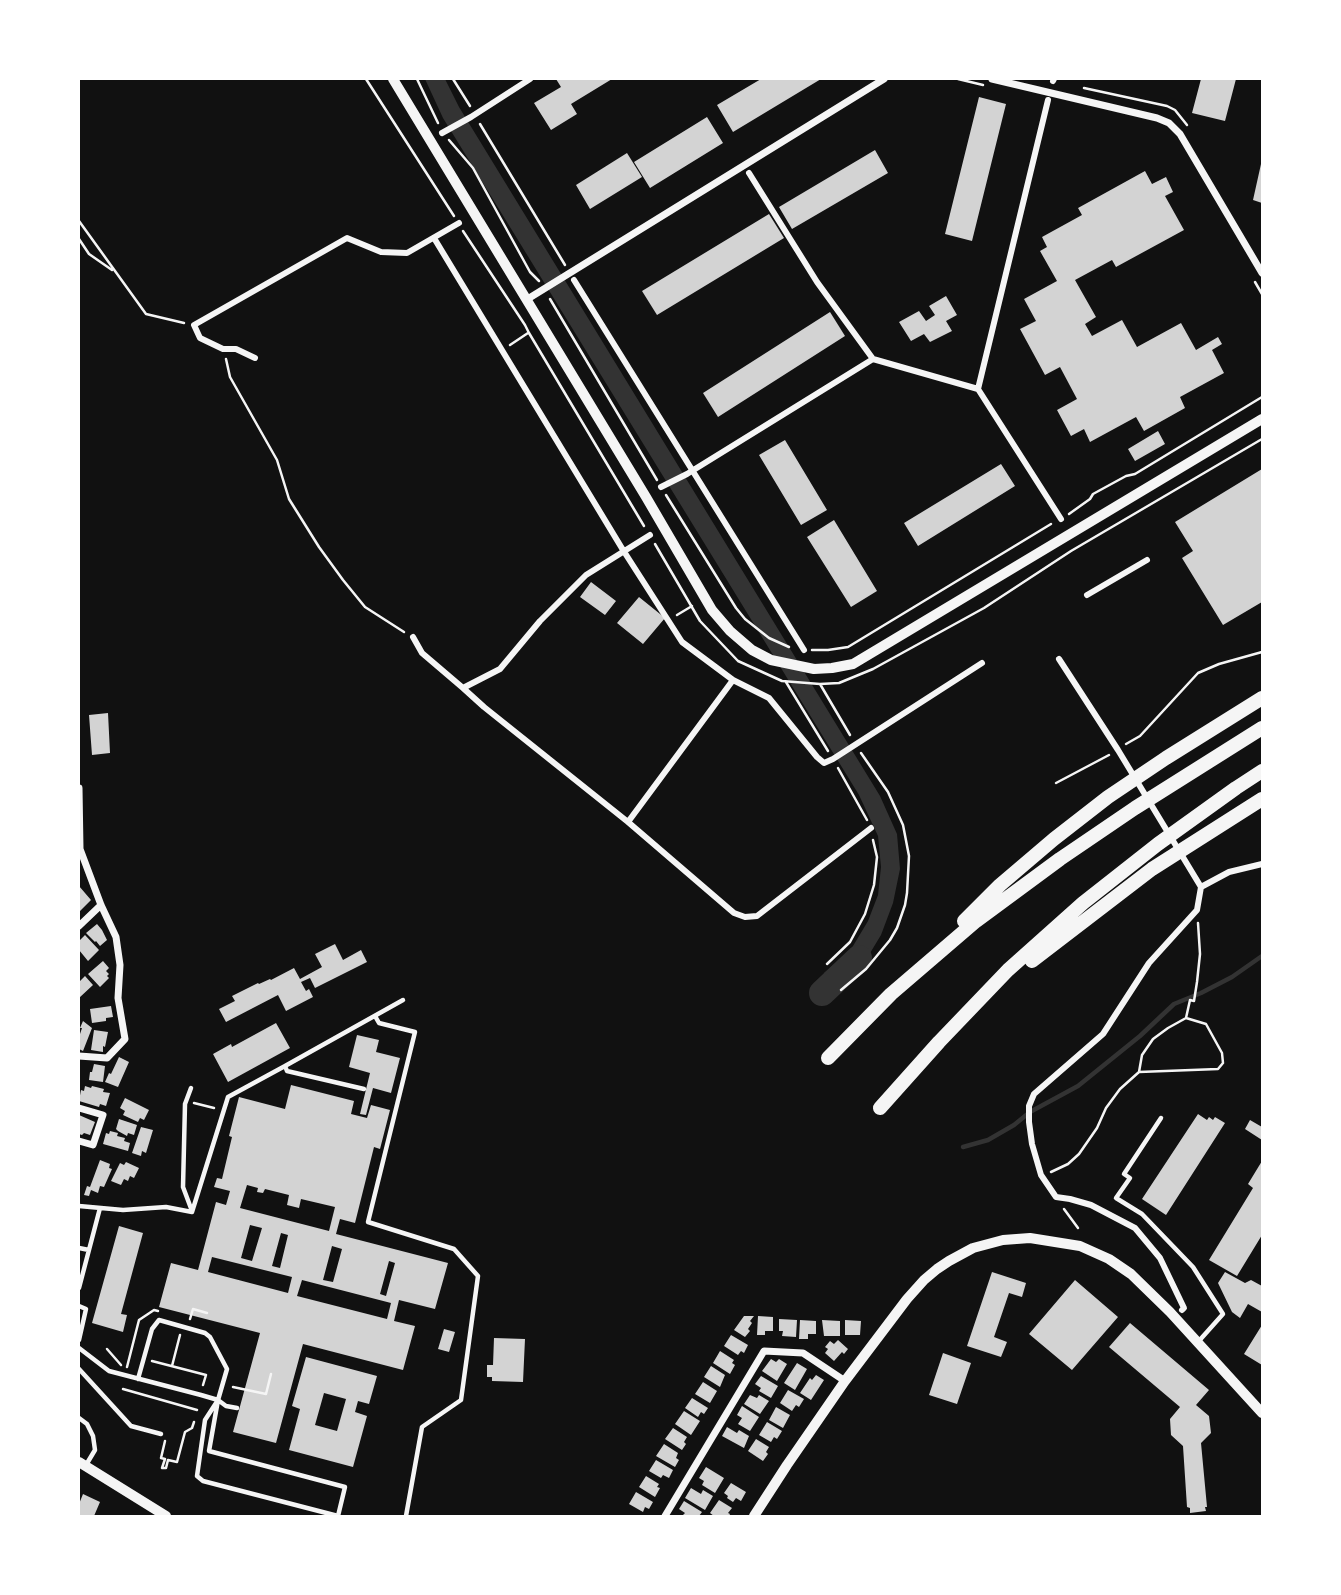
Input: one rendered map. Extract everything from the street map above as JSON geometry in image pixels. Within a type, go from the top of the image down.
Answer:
[{"type":"highway","points":[[828,1058],[1000,885],[1054,839],[1108,797],[1262,698]]},
{"type":"highway","points":[[891,993],[976,921],[1060,859],[1262,728]]},
{"type":"highway","points":[[880,1108],[1008,970],[1083,903],[1158,844],[1262,771]]},
{"type":"highway","points":[[939,1042],[1042,953],[1104,905],[1152,869],[1262,799]]},
{"type":"street","points":[[393,79],[712,610],[730,631],[752,650],[771,660],[814,669],[853,664],[1262,419]]},
{"type":"street","points":[[442,133],[530,79]]},
{"type":"street","points":[[526,300],[570,276],[884,79]]},
{"type":"street","points":[[992,79],[1169,122],[1180,135],[1262,273]]},
{"type":"street","points":[[978,389],[1048,100]]},
{"type":"street","points":[[749,173],[817,282],[873,359],[978,389],[1061,519]]},
{"type":"street","points":[[255,358],[236,349],[223,349],[200,338],[194,325],[347,238],[381,251],[407,253],[458,223]]},
{"type":"street","points":[[433,238],[682,642],[733,680],[769,698],[824,762],[833,759],[982,663]]},
{"type":"street","points":[[570,276],[690,472],[804,650]]},
{"type":"street","points":[[661,488],[873,359]]},
{"type":"street","points":[[463,688],[500,669],[540,621],[586,575],[650,535]]},
{"type":"street","points":[[1087,595],[1147,560]]},
{"type":"street","points":[[413,637],[422,653],[484,707],[628,822],[734,913],[745,917],[757,916],[871,828]]},
{"type":"street","points":[[1059,659],[1201,887],[1197,910],[1149,963],[1103,1034],[1034,1094],[1029,1106],[1032,1144],[1041,1175],[1056,1197],[1091,1205],[1135,1228],[1160,1258],[1184,1308],[1182,1310]]},
{"type":"street","points":[[628,822],[733,680]]},
{"type":"street","points":[[79,788],[80,849],[116,937],[120,965],[118,998],[125,1039],[107,1058],[79,1055]]},
{"type":"street","points":[[1201,887],[1229,872],[1262,864]]},
{"type":"street","points":[[79,926],[101,905]]},
{"type":"street","points":[[79,1108],[103,1115],[93,1145],[79,1141]]},
{"type":"street","points":[[754,1516],[845,1381],[916,1289],[937,1269],[973,1248],[1003,1240],[1030,1238],[1061,1242],[1080,1246],[1109,1259],[1131,1274],[1170,1312],[1262,1413]]},
{"type":"street","points":[[665,1516],[764,1351],[803,1353],[845,1381]]},
{"type":"street","points":[[82,1464],[165,1516]]},
{"type":"lane","points":[[192,1212],[228,1097],[403,1000]]},
{"type":"lane","points":[[375,1016],[379,1023],[415,1032],[369,1222],[454,1249],[478,1276],[461,1400],[422,1427],[406,1516]]},
{"type":"lane","points":[[285,1066],[287,1071],[364,1089]]},
{"type":"lane","points":[[191,1088],[185,1104],[183,1187],[192,1212]]},
{"type":"lane","points":[[1161,1118],[1124,1174],[1130,1178],[1116,1198],[1142,1214],[1193,1267],[1223,1314],[1198,1343]]},
{"type":"lane","points":[[79,1206],[123,1210],[166,1207],[192,1212]]},
{"type":"lane","points":[[79,1288],[100,1208]]},
{"type":"lane","points":[[79,1248],[89,1250]]},
{"type":"lane","points":[[79,1306],[86,1308],[79,1340]]},
{"type":"lane","points":[[138,1379],[159,1320],[210,1336],[227,1369],[218,1400],[209,1451]]},
{"type":"lane","points":[[79,1348],[109,1371],[218,1400],[226,1406],[237,1408]]},
{"type":"lane","points":[[79,1369],[131,1426],[161,1434]]},
{"type":"lane","points":[[201,1449],[345,1487],[338,1516],[203,1481],[197,1476],[205,1420],[218,1400]]},
{"type":"lane","points":[[79,1418],[93,1436],[95,1450],[82,1464]]},
{"type":"path","points":[[366,79],[519,315],[700,621],[738,661],[753,669],[786,682],[839,683],[858,677],[984,608],[1071,551],[1262,439]]},
{"type":"path","points":[[417,79],[442,133],[473,168],[530,272],[546,287],[661,488],[736,608],[745,619],[782,645],[804,650],[848,647],[1061,519],[1093,494],[1135,474],[1262,397]]},
{"type":"path","points":[[453,79],[570,276]]},
{"type":"path","points":[[958,79],[984,85]]},
{"type":"path","points":[[79,221],[146,314],[194,325]]},
{"type":"path","points":[[79,239],[89,254],[116,273]]},
{"type":"path","points":[[1255,282],[1262,294]]},
{"type":"path","points":[[501,350],[528,333]]},
{"type":"path","points":[[223,349],[230,377],[277,460],[289,499],[319,547],[365,607],[413,637]]},
{"type":"path","points":[[668,620],[692,606]]},
{"type":"path","points":[[1056,783],[1140,736],[1198,673],[1262,652]]},
{"type":"path","points":[[786,682],[871,828],[877,857],[874,885],[865,915],[850,942],[827,964]]},
{"type":"path","points":[[820,684],[855,744],[888,792],[903,825],[909,856],[905,905],[897,928],[866,968],[841,990]]},
{"type":"path","points":[[1186,1018],[1190,1000],[1194,1001],[1200,954],[1197,910]]},
{"type":"path","points":[[1041,1175],[1054,1172],[1079,1154],[1097,1128],[1106,1108],[1120,1089],[1139,1072],[1142,1055],[1153,1039],[1168,1028],[1186,1018],[1206,1024],[1222,1053],[1223,1063],[1217,1069],[1139,1072]]},
{"type":"path","points":[[1056,1197],[1078,1227]]},
{"type":"path","points":[[189,1320],[193,1309],[207,1313]]},
{"type":"path","points":[[172,1366],[183,1326]]},
{"type":"path","points":[[152,1360],[206,1375],[203,1387]]},
{"type":"path","points":[[233,1387],[266,1394],[271,1374]]},
{"type":"path","points":[[123,1390],[197,1410]]},
{"type":"path","points":[[161,1434],[167,1435],[160,1458],[165,1459],[162,1468],[166,1468],[168,1460],[177,1462],[186,1432],[192,1428],[200,1402]]},
{"type":"shaded area","points":[[425,79],[445,79],[459,107],[880,796],[897,834],[900,869],[893,903],[881,935],[864,963],[836,988],[824,973],[850,951],[868,921],[878,895],[881,867],[878,836],[859,795],[443,118]]},
{"type":"building","points":[[556,79],[612,79],[571,104],[577,114],[551,130],[534,103],[561,87]]},
{"type":"building","points":[[761,79],[821,79],[733,132],[717,105]]},
{"type":"building","points":[[1201,79],[1236,79],[1225,121],[1192,113]]},
{"type":"building","points":[[979,97],[1006,104],[972,241],[945,234]]},
{"type":"building","points":[[707,117],[723,143],[650,188],[634,162]]},
{"type":"building","points":[[875,150],[888,173],[792,229],[779,207]]},
{"type":"building","points":[[627,153],[642,177],[590,209],[576,185]]},
{"type":"building","points":[[1262,164],[1262,203],[1253,200]]},
{"type":"building","points":[[1145,171],[1152,184],[1166,177],[1173,192],[1165,196],[1184,230],[1116,267],[1112,260],[1075,280],[1096,317],[1085,324],[1092,336],[1122,320],[1137,347],[1181,323],[1196,350],[1218,337],[1222,344],[1212,350],[1224,373],[1180,397],[1185,408],[1144,431],[1136,417],[1090,442],[1084,429],[1071,436],[1057,410],[1077,399],[1060,367],[1045,375],[1020,329],[1036,321],[1024,299],[1057,281],[1040,251],[1047,247],[1042,237],[1082,215],[1078,208]]},
{"type":"building","points":[[769,214],[784,238],[657,315],[642,291]]},
{"type":"building","points":[[946,296],[957,315],[946,321],[952,331],[930,342],[924,334],[911,341],[899,322],[919,311],[926,321],[935,315],[929,306]]},
{"type":"building","points":[[830,312],[845,336],[718,417],[703,393]]},
{"type":"building","points":[[1158,431],[1165,444],[1135,461],[1128,449]]},
{"type":"building","points":[[785,440],[827,510],[801,525],[759,455]]},
{"type":"building","points":[[1001,464],[1015,486],[918,546],[904,523]]},
{"type":"building","points":[[1262,469],[1262,602],[1223,625],[1182,558],[1193,551],[1175,522]]},
{"type":"building","points":[[834,520],[877,591],[851,607],[807,537]]},
{"type":"building","points":[[591,582],[616,601],[605,615],[580,597]]},
{"type":"building","points":[[639,597],[665,618],[643,644],[617,623]]},
{"type":"building","points":[[108,713],[110,753],[92,755],[89,715]]},
{"type":"building","points":[[79,886],[91,900],[79,912]]},
{"type":"building","points":[[97,924],[107,940],[100,946],[86,933]]},
{"type":"building","points":[[85,935],[99,950],[88,961],[79,950],[79,941]]},
{"type":"building","points":[[335,944],[343,960],[361,950],[367,962],[315,988],[310,978],[301,982],[313,997],[286,1011],[278,995],[226,1022],[219,1009],[235,1001],[232,996],[294,968],[300,979],[322,967],[315,954]]},
{"type":"building","points":[[103,961],[109,968],[106,971],[109,978],[100,987],[88,974]]},
{"type":"building","points":[[85,976],[93,985],[79,998],[79,982]]},
{"type":"building","points":[[111,1006],[113,1017],[92,1023],[90,1009]]},
{"type":"building","points":[[83,1021],[92,1028],[83,1051],[79,1049],[79,1037]]},
{"type":"building","points":[[276,1023],[290,1048],[228,1082],[213,1054],[231,1044],[232,1047]]},
{"type":"building","points":[[94,1030],[108,1032],[103,1052],[91,1050]]},
{"type":"building","points":[[357,1035],[379,1040],[376,1052],[400,1058],[391,1093],[373,1088],[366,1115],[360,1114],[370,1073],[349,1067]]},
{"type":"building","points":[[119,1057],[129,1062],[118,1087],[105,1082]]},
{"type":"building","points":[[94,1064],[105,1066],[103,1082],[89,1080]]},
{"type":"building","points":[[291,1085],[354,1101],[351,1114],[367,1118],[371,1105],[390,1110],[380,1149],[374,1147],[355,1223],[340,1219],[336,1234],[448,1263],[435,1309],[399,1300],[394,1321],[415,1326],[403,1370],[303,1344],[276,1443],[233,1432],[260,1333],[159,1307],[171,1263],[198,1270],[216,1202],[226,1205],[230,1191],[214,1187],[217,1178],[222,1179],[239,1097],[285,1109]],"holes":[[[247,1185],[258,1188],[257,1192],[263,1193],[265,1189],[289,1195],[287,1205],[299,1208],[301,1199],[335,1207],[329,1231],[240,1208]],[[250,1225],[262,1228],[252,1261],[241,1258]],[[281,1233],[288,1235],[280,1268],[272,1266]],[[332,1246],[342,1249],[333,1282],[323,1280]],[[212,1257],[292,1277],[288,1293],[208,1272]],[[389,1261],[395,1263],[386,1296],[380,1294]],[[302,1280],[391,1303],[387,1319],[297,1296]]]},
{"type":"building","points":[[85,1086],[104,1089],[103,1092],[110,1093],[106,1106],[100,1104],[99,1107],[79,1101],[81,1090],[84,1091]]},
{"type":"building","points":[[125,1098],[149,1110],[144,1120],[140,1118],[138,1122],[123,1115],[125,1111],[120,1108]]},
{"type":"building","points":[[1198,1114],[1207,1120],[1209,1117],[1213,1120],[1215,1117],[1225,1123],[1166,1215],[1142,1199]]},
{"type":"building","points":[[79,1115],[95,1122],[90,1135],[79,1134]]},
{"type":"building","points":[[119,1119],[137,1125],[134,1135],[128,1133],[127,1136],[116,1129]]},
{"type":"building","points":[[1250,1120],[1262,1127],[1262,1140],[1245,1129]]},
{"type":"building","points":[[141,1127],[153,1130],[146,1153],[142,1151],[141,1156],[132,1153]]},
{"type":"building","points":[[110,1131],[118,1133],[117,1136],[130,1143],[128,1151],[103,1144],[106,1133],[109,1134]]},
{"type":"building","points":[[100,1160],[110,1164],[109,1168],[112,1169],[104,1187],[100,1186],[98,1193],[91,1190],[89,1196],[84,1195],[87,1186],[90,1187]]},
{"type":"building","points":[[1262,1161],[1262,1235],[1237,1276],[1209,1260],[1253,1188],[1248,1184]]},
{"type":"building","points":[[126,1162],[139,1168],[134,1178],[130,1176],[128,1181],[124,1179],[121,1185],[111,1181],[120,1163],[124,1165]]},
{"type":"building","points":[[119,1226],[143,1233],[121,1314],[127,1315],[123,1332],[92,1323]]},
{"type":"building","points":[[992,1272],[1026,1283],[1022,1297],[1009,1293],[994,1337],[1007,1342],[1001,1357],[967,1346]]},
{"type":"building","points":[[1225,1272],[1245,1283],[1251,1280],[1262,1286],[1262,1312],[1248,1304],[1240,1318],[1232,1312],[1218,1283]]},
{"type":"building","points":[[1075,1280],[1118,1317],[1072,1370],[1029,1334]]},
{"type":"building","points":[[744,1316],[754,1316],[750,1321],[750,1331],[745,1337],[734,1330]]},
{"type":"building","points":[[758,1316],[773,1317],[773,1331],[757,1335]]},
{"type":"building","points":[[779,1319],[797,1320],[796,1337],[782,1336]]},
{"type":"building","points":[[800,1320],[816,1321],[816,1334],[808,1334],[808,1339],[799,1339]]},
{"type":"building","points":[[822,1320],[840,1321],[840,1336],[824,1336]]},
{"type":"building","points":[[845,1320],[861,1321],[860,1335],[845,1335]]},
{"type":"building","points":[[1130,1323],[1209,1390],[1196,1405],[1209,1416],[1211,1433],[1201,1443],[1206,1511],[1190,1513],[1190,1508],[1187,1507],[1183,1446],[1171,1435],[1170,1419],[1180,1407],[1109,1347]]},
{"type":"building","points":[[1262,1325],[1262,1365],[1244,1354]]},
{"type":"building","points":[[444,1329],[455,1332],[449,1352],[438,1349]]},
{"type":"building","points":[[731,1335],[748,1345],[744,1353],[741,1351],[738,1355],[724,1346]]},
{"type":"building","points":[[494,1338],[525,1339],[523,1382],[492,1381],[492,1377],[487,1377],[487,1365],[493,1365]]},
{"type":"building","points":[[838,1340],[848,1349],[834,1361],[825,1353],[828,1349],[825,1347],[830,1341],[834,1344]]},
{"type":"building","points":[[720,1351],[734,1360],[732,1363],[735,1365],[730,1374],[713,1363]]},
{"type":"building","points":[[943,1353],[971,1363],[957,1404],[929,1395]]},
{"type":"building","points":[[306,1357],[377,1376],[369,1404],[358,1401],[355,1412],[367,1416],[353,1467],[289,1450],[300,1409],[292,1406]],"holes":[[[324,1393],[346,1399],[337,1431],[315,1425]]]},
{"type":"building","points":[[771,1359],[776,1362],[779,1359],[787,1364],[777,1381],[762,1371]]},
{"type":"building","points":[[797,1363],[807,1369],[795,1390],[784,1383]]},
{"type":"building","points":[[711,1366],[725,1375],[720,1387],[704,1377]]},
{"type":"building","points":[[816,1375],[824,1380],[811,1400],[800,1393],[810,1378],[812,1380]]},
{"type":"building","points":[[761,1376],[778,1386],[771,1398],[759,1391],[761,1388],[755,1384]]},
{"type":"building","points":[[703,1382],[717,1391],[710,1403],[695,1394]]},
{"type":"building","points":[[788,1390],[804,1399],[799,1407],[796,1405],[792,1411],[780,1403]]},
{"type":"building","points":[[750,1395],[757,1398],[759,1395],[769,1401],[760,1414],[744,1404]]},
{"type":"building","points":[[692,1398],[708,1408],[704,1414],[701,1412],[698,1417],[685,1408]]},
{"type":"building","points":[[742,1406],[759,1417],[750,1431],[738,1424],[742,1418],[737,1415]]},
{"type":"building","points":[[776,1407],[790,1415],[783,1428],[769,1420]]},
{"type":"building","points":[[684,1411],[700,1421],[691,1435],[675,1424]]},
{"type":"building","points":[[767,1422],[782,1431],[777,1439],[774,1437],[771,1442],[759,1435]]},
{"type":"building","points":[[727,1427],[749,1436],[744,1448],[722,1436]]},
{"type":"building","points":[[673,1428],[687,1437],[682,1450],[665,1439]]},
{"type":"building","points":[[756,1439],[769,1447],[763,1461],[748,1451]]},
{"type":"building","points":[[664,1444],[678,1453],[676,1458],[679,1460],[675,1467],[656,1456]]},
{"type":"building","points":[[656,1460],[673,1470],[669,1478],[663,1475],[661,1478],[649,1471]]},
{"type":"building","points":[[706,1467],[724,1478],[715,1493],[702,1485],[704,1481],[699,1478]]},
{"type":"building","points":[[646,1476],[659,1484],[657,1487],[660,1488],[655,1497],[639,1487]]},
{"type":"building","points":[[731,1483],[746,1492],[741,1501],[736,1498],[733,1502],[724,1493]]},
{"type":"building","points":[[691,1488],[701,1494],[703,1490],[713,1496],[705,1510],[685,1498]]},
{"type":"building","points":[[636,1492],[653,1502],[649,1509],[645,1507],[643,1512],[629,1504]]},
{"type":"building","points":[[83,1494],[100,1502],[94,1516],[79,1516],[79,1504]]},
{"type":"building","points":[[719,1500],[732,1508],[729,1516],[714,1516],[710,1513]]},
{"type":"building","points":[[684,1501],[702,1512],[699,1516],[682,1516],[685,1513],[679,1509]]},
{"type":"waterway","points":[[963,1147],[988,1140],[1030,1112],[1078,1086],[1140,1036],[1174,1004],[1232,977],[1262,956]]},
{"type":"waterway","points":[[822,993],[859,958]]}]
